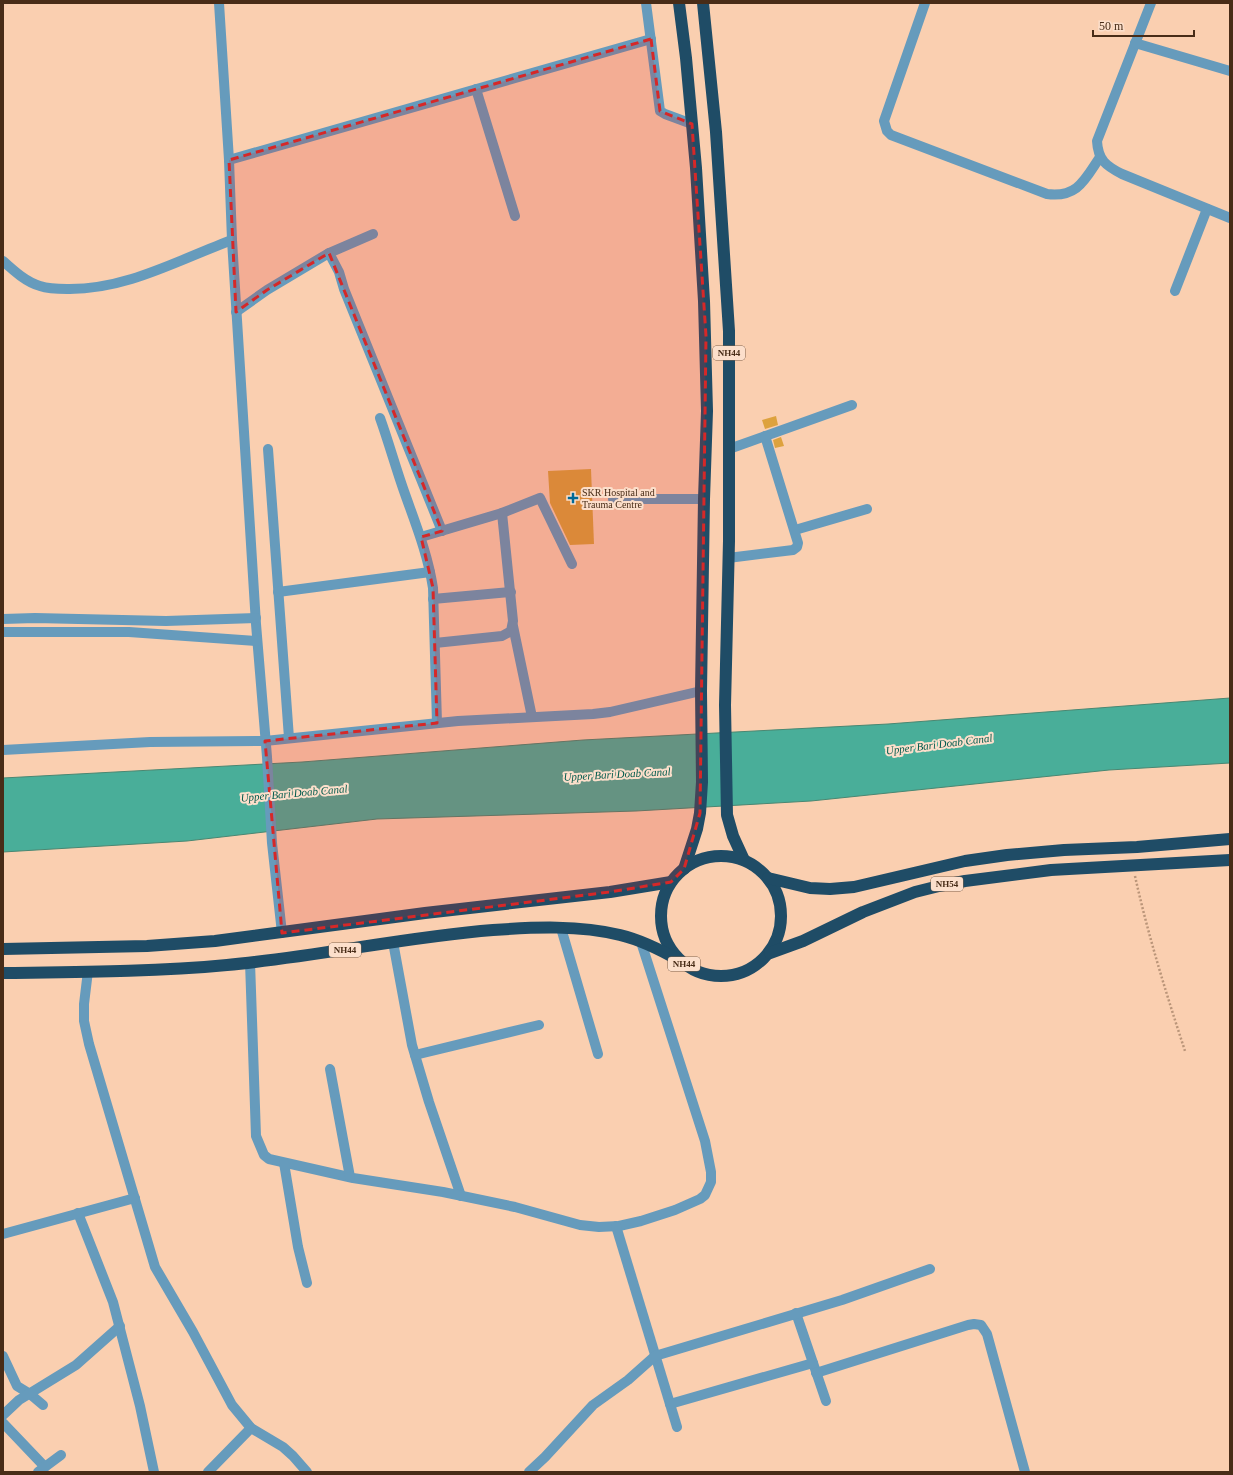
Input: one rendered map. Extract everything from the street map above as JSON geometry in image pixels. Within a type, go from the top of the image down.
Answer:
[{"type":"highway","name":"NH44","points":[[679,3],[692,124],[706,336],[707,411],[701,691],[702,782],[700,813],[697,829],[684,868]]},
{"type":"highway","name":"NH44","points":[[703,3],[716,132],[729,331],[726,705],[727,815],[733,836],[744,860]]},
{"type":"highway","name":"NH54","points":[[768,878],[810,888],[830,889],[854,887],[965,861],[1007,855],[1230,840]]},
{"type":"highway","name":"NH44","points":[[3,973],[219,965],[250,962],[453,933],[526,928],[561,928],[602,931],[641,942],[680,961],[694,970],[710,976],[727,977],[743,973],[758,965],[770,953],[776,941],[782,915],[780,902],[775,889],[768,878],[744,860],[729,856],[713,856],[698,860],[684,868],[671,882],[665,894],[661,908],[661,923],[664,937],[671,950],[680,961]]},
{"type":"highway","name":"NH54","points":[[770,953],[803,941],[863,912],[915,892],[939,886],[965,881],[1051,870],[1230,860]]},
{"type":"highway","points":[[3,949],[147,946],[215,941],[425,913],[610,892],[671,882]]},
{"type":"street","points":[[219,3],[229,160],[236,312],[257,641],[267,757],[272,843],[282,933]]},
{"type":"street","points":[[646,3],[660,111],[692,124]]},
{"type":"street","points":[[925,3],[884,121],[887,131],[891,135],[1048,194],[1057,196],[1066,194],[1080,186],[1100,157]]},
{"type":"street","points":[[1151,3],[1097,141],[1100,157],[1109,168],[1230,218]]},
{"type":"street","points":[[229,160],[651,39]]},
{"type":"street","points":[[1135,43],[1230,71]]},
{"type":"street","points":[[476,89],[515,216]]},
{"type":"street","points":[[1175,291],[1207,209]]},
{"type":"street","points":[[236,312],[267,290],[330,253],[374,234]]},
{"type":"street","points":[[3,261],[23,278],[40,286],[54,289],[80,290],[106,286],[143,276],[232,240]]},
{"type":"street","points":[[330,253],[340,272],[344,289],[442,531]]},
{"type":"street","points":[[729,449],[852,404]]},
{"type":"street","points":[[380,418],[421,538],[430,572],[433,599],[437,723]]},
{"type":"street","points":[[728,558],[793,550],[797,547],[798,543],[795,530],[765,436]]},
{"type":"street","points":[[268,449],[289,738]]},
{"type":"street","points":[[421,538],[502,513],[540,498],[572,564]]},
{"type":"street","points":[[613,499],[704,499]]},
{"type":"street","points":[[795,530],[867,509]]},
{"type":"street","points":[[502,513],[513,626],[532,717]]},
{"type":"street","points":[[278,592],[430,572]]},
{"type":"street","points":[[433,599],[510,592]]},
{"type":"street","points":[[3,619],[166,621],[256,618]]},
{"type":"street","points":[[67,619],[67,632]]},
{"type":"street","points":[[435,643],[502,636],[511,632],[513,626]]},
{"type":"street","points":[[3,632],[129,632],[257,641]]},
{"type":"street","points":[[3,750],[150,742],[265,740],[437,723],[593,714],[610,712],[701,691]]},
{"type":"street","points":[[561,928],[598,1054]]},
{"type":"street","points":[[392,942],[415,1055],[429,1102],[461,1196]]},
{"type":"street","points":[[250,962],[256,1136],[264,1155],[269,1159],[350,1178],[461,1196],[515,1207],[580,1225],[616,1226],[641,1221],[675,1210],[700,1199],[705,1195],[711,1182],[711,1172],[705,1141],[641,942]]},
{"type":"street","points":[[88,971],[84,1004],[84,1021],[89,1044],[151,1255],[161,1278],[193,1332],[232,1405],[251,1428],[283,1447],[293,1456],[306,1472]]},
{"type":"street","points":[[415,1055],[539,1025]]},
{"type":"street","points":[[330,1069],[350,1178]]},
{"type":"street","points":[[284,1163],[298,1247],[307,1284]]},
{"type":"street","points":[[3,1234],[135,1198]]},
{"type":"street","points":[[78,1213],[113,1302],[154,1472]]},
{"type":"street","points":[[616,1226],[677,1427]]},
{"type":"street","points":[[529,1472],[593,1405],[628,1380],[655,1356],[842,1300],[930,1269]]},
{"type":"street","points":[[796,1313],[826,1401]]},
{"type":"street","points":[[670,1404],[814,1368],[974,1324],[981,1325],[987,1334],[1025,1472]]},
{"type":"street","points":[[3,1415],[19,1400],[76,1365],[120,1326]]},
{"type":"street","points":[[3,1356],[17,1386],[30,1394],[43,1405]]},
{"type":"street","points":[[3,1423],[41,1470],[61,1455]]},
{"type":"street","points":[[208,1472],[251,1428]]},
{"type":"path","points":[[1133,866],[1154,952],[1185,1051]]},
{"type":"highlighted area","points":[[651,39],[660,111],[692,124],[706,336],[700,813],[684,869],[671,882],[610,892],[282,933],[265,741],[437,723],[433,588],[421,537],[442,531],[329,253],[267,290],[236,312],[229,160]]},
{"type":"water","name":"Upper Bari Doab Canal","points":[[1230,698],[1230,763],[1109,770],[811,801],[636,811],[377,819],[187,841],[3,852],[3,778],[302,762],[583,740],[888,724]]},
{"type":"building","points":[[776,416],[778,425],[765,429],[762,420]]},
{"type":"building","points":[[781,437],[784,446],[775,448],[773,440]]},
{"type":"building","points":[[591,469],[594,544],[570,545],[550,503],[548,471]]},
{"type":"place","name":"SKR Hospital and Trauma Centre","points":[[573,498]]}]
